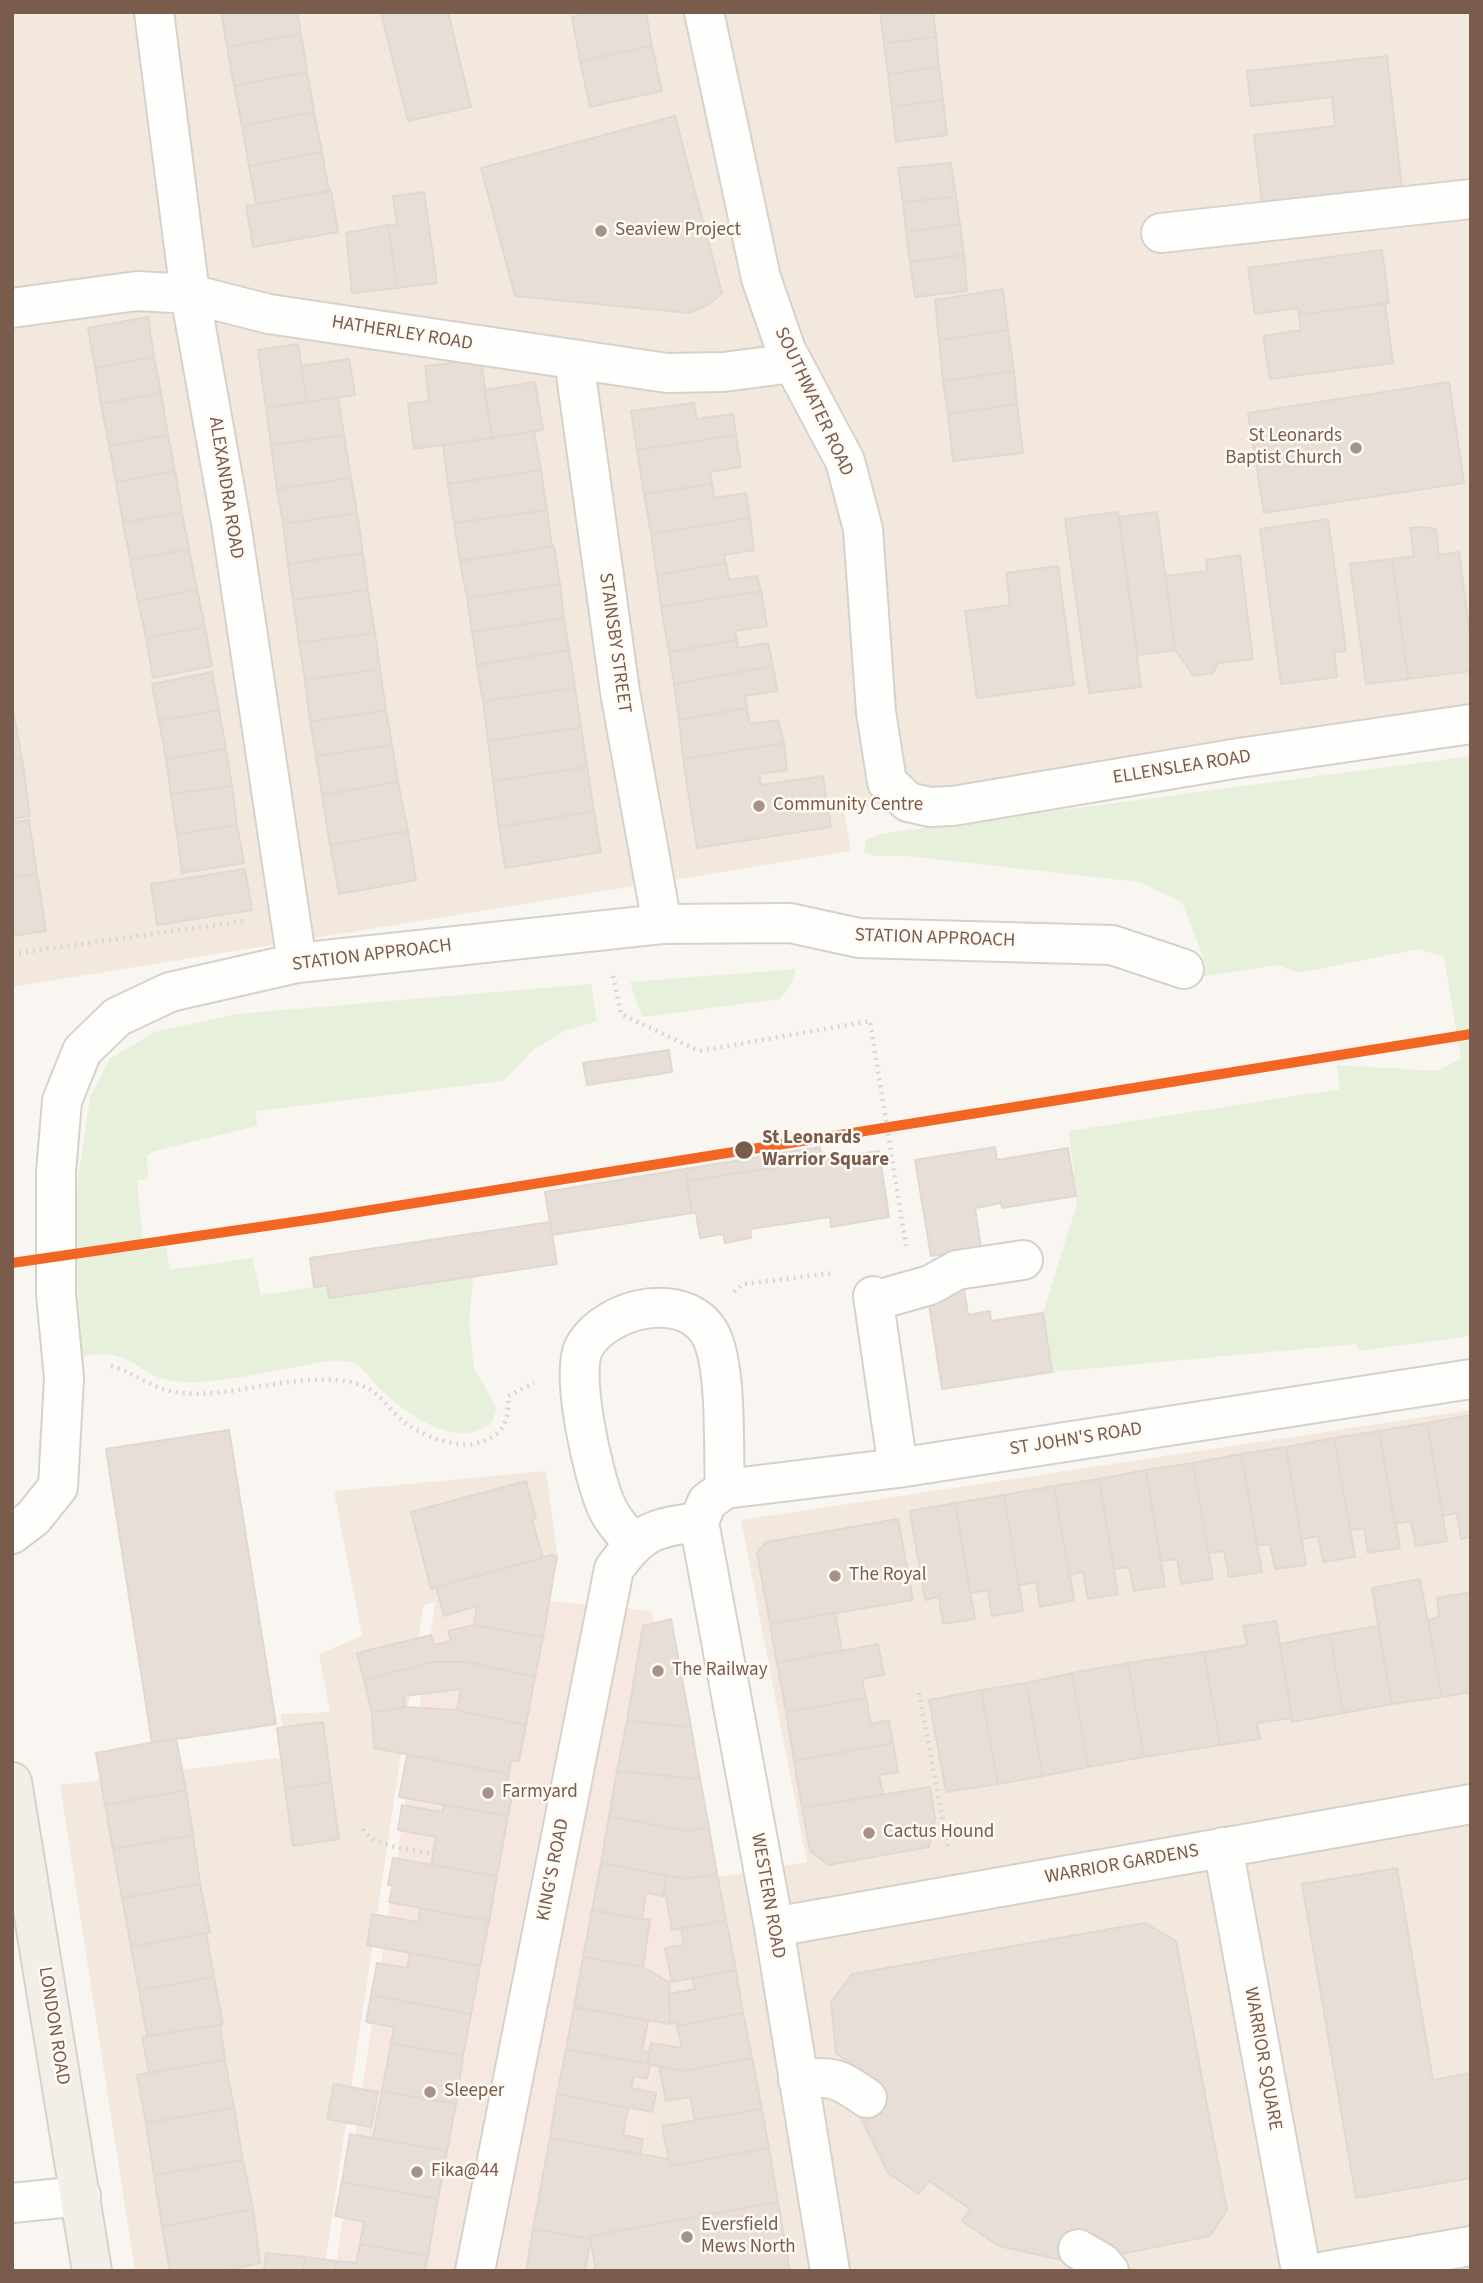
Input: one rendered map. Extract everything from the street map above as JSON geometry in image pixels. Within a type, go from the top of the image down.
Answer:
[{"type":"main road","name":"LONDON ROAD","points":[[12,1782],[92,2271]]},
{"type":"street","name":"ALEXANDRA ROAD","points":[[154,12],[191,293],[231,523],[297,963]]},
{"type":"street","name":"SOUTHWATER ROAD","points":[[704,12],[761,278],[793,363],[845,461],[863,529],[876,712],[887,782],[896,793]]},
{"type":"street","points":[[1161,233],[1471,199]]},
{"type":"street","name":"HATHERLEY ROAD","points":[[12,309],[137,292],[191,293],[269,314],[667,373],[723,372],[793,363]]},
{"type":"street","name":"STAINSBY STREET","points":[[574,360],[620,692],[662,924]]},
{"type":"street","name":"ELLENSLEA ROAD","points":[[896,793],[908,802],[930,807],[953,806],[1239,758],[1471,724]]},
{"type":"street","name":"STATION APPROACH","points":[[12,1534],[33,1518],[58,1487],[64,1378],[56,1294],[57,1172],[62,1101],[82,1051],[117,1017],[170,992],[297,963],[662,924],[790,923],[859,938],[1112,945],[1184,969]]},
{"type":"street","points":[[898,1468],[873,1299],[930,1284],[957,1270],[1023,1260]]},
{"type":"street","points":[[633,1542],[617,1525],[605,1503],[586,1426],[577,1370],[584,1347],[599,1329],[623,1315],[652,1308],[680,1309],[699,1321],[712,1340],[719,1372],[725,1489],[707,1502],[699,1522]]},
{"type":"street","name":"ST JOHN'S ROAD","points":[[725,1489],[898,1468],[1471,1379]]},
{"type":"street","name":"KING'S ROAD","points":[[475,2271],[614,1569],[633,1542],[661,1527],[699,1522]]},
{"type":"street","name":"WESTERN ROAD","points":[[699,1522],[774,1927],[831,2271]]},
{"type":"street","name":"WARRIOR GARDENS","points":[[774,1927],[1471,1804]]},
{"type":"street","name":"WARRIOR SQUARE","points":[[1223,1847],[1301,2271]]},
{"type":"street","points":[[798,2080],[828,2076],[841,2079],[867,2098]]},
{"type":"street","points":[[12,2203],[80,2196]]},
{"type":"street","points":[[1326,2271],[1471,2246]]},
{"type":"street","points":[[1078,2249],[1102,2263],[1109,2271]]},
{"type":"path","points":[[12,954],[290,914]]},
{"type":"path","points":[[662,924],[610,965],[621,1014],[699,1051],[870,1021],[907,1258]]},
{"type":"path","points":[[699,1321],[743,1284],[844,1272]]},
{"type":"path","points":[[64,1378],[105,1364],[176,1392],[239,1390],[302,1380],[334,1381],[367,1388],[405,1423],[447,1442],[472,1444],[500,1433],[507,1423],[508,1396]]},
{"type":"path","points":[[919,1693],[956,1895]]},
{"type":"path","points":[[363,1829],[366,1836],[379,1842],[433,1854]]},
{"type":"shaded area","points":[[12,12],[1471,12],[1471,719],[844,809],[851,851],[12,987]]},
{"type":"shaded area","points":[[1471,1410],[1471,2271],[602,2271],[664,1887],[807,1862],[741,1520]]},
{"type":"shaded area","points":[[546,1471],[558,1560],[423,1606],[324,2271],[135,2271],[60,1785],[286,1757],[281,1714],[330,1712],[319,1654],[362,1636],[334,1491]]},
{"type":"shaded area","points":[[437,1590],[651,1611],[696,1777],[627,2271],[335,2271]]},
{"type":"green space","points":[[1471,756],[1471,1336],[1358,1351],[1356,1344],[1052,1372],[1043,1313],[1077,1204],[1069,1131],[1340,1089],[1337,1065],[1436,1071],[1461,1059],[1444,957],[1419,949],[1299,973],[1278,965],[1199,977],[1206,965],[1182,902],[1139,882],[907,856],[873,856],[864,852],[866,840],[880,834]]},
{"type":"green space","points":[[796,969],[792,983],[780,999],[642,1017],[630,982]]},
{"type":"green space","points":[[591,984],[597,1021],[562,1032],[534,1049],[503,1081],[256,1111],[257,1126],[154,1151],[147,1156],[148,1179],[137,1181],[144,1250],[166,1247],[170,1270],[252,1258],[261,1295],[327,1285],[329,1298],[473,1277],[469,1324],[474,1368],[497,1409],[491,1424],[466,1433],[455,1433],[432,1425],[398,1405],[363,1370],[350,1362],[330,1361],[227,1379],[185,1382],[156,1376],[113,1355],[80,1357],[75,1201],[90,1097],[110,1059],[154,1032],[237,1014]]},
{"type":"building","points":[[221,12],[297,12],[301,34],[227,47]]},
{"type":"building","points":[[381,12],[448,12],[471,107],[408,121]]},
{"type":"building","points":[[596,12],[646,12],[652,46],[580,61],[572,17]]},
{"type":"building","points":[[880,12],[933,12],[936,37],[884,43]]},
{"type":"building","points":[[301,34],[307,72],[234,86],[227,47]]},
{"type":"building","points":[[936,37],[939,67],[888,74],[884,43]]},
{"type":"building","points":[[652,46],[662,91],[590,107],[580,61]]},
{"type":"building","points":[[1387,56],[1402,188],[1262,203],[1254,135],[1335,126],[1332,97],[1251,106],[1247,71]]},
{"type":"building","points":[[939,67],[943,100],[892,107],[888,74]]},
{"type":"building","points":[[307,72],[314,112],[242,126],[234,86]]},
{"type":"building","points":[[943,100],[947,135],[896,142],[892,107]]},
{"type":"building","points":[[314,112],[322,152],[249,166],[242,126]]},
{"type":"building","name":"Seaview Project","points":[[675,116],[722,293],[708,305],[689,313],[515,296],[481,168]]},
{"type":"building","points":[[322,152],[329,191],[256,204],[249,166]]},
{"type":"building","points":[[951,163],[956,197],[903,202],[898,168]]},
{"type":"building","points":[[331,191],[338,232],[253,247],[246,206]]},
{"type":"building","points":[[424,192],[437,283],[397,288],[388,225],[397,224],[393,196]]},
{"type":"building","points":[[956,197],[960,224],[906,232],[903,202]]},
{"type":"building","points":[[960,224],[964,255],[910,262],[906,232]]},
{"type":"building","points":[[388,225],[397,288],[352,293],[346,233]]},
{"type":"building","points":[[1382,250],[1389,303],[1299,315],[1298,308],[1255,314],[1248,268]]},
{"type":"building","points":[[964,255],[967,291],[915,297],[910,262]]},
{"type":"building","points":[[1003,289],[1008,330],[939,340],[935,300]]},
{"type":"building","points":[[1385,303],[1393,363],[1270,379],[1263,336],[1301,330],[1299,315]]},
{"type":"building","points":[[148,317],[154,357],[95,368],[88,328]]},
{"type":"building","points":[[1008,330],[1014,371],[943,381],[939,340]]},
{"type":"building","points":[[298,344],[307,402],[266,408],[258,350]]},
{"type":"building","points":[[154,357],[161,393],[101,404],[95,368]]},
{"type":"building","points":[[349,359],[355,395],[307,402],[301,366]]},
{"type":"building","points":[[481,360],[492,438],[414,449],[408,404],[429,401],[425,366]]},
{"type":"building","points":[[1014,371],[1017,404],[948,414],[943,381]]},
{"type":"building","points":[[535,382],[543,430],[492,438],[484,390]]},
{"type":"building","name":"St Leonards Baptist Church","points":[[1449,382],[1464,483],[1264,513],[1248,413]]},
{"type":"building","points":[[161,393],[168,435],[109,446],[101,404]]},
{"type":"building","points":[[338,397],[344,435],[271,445],[266,408]]},
{"type":"building","points":[[694,403],[697,419],[733,414],[736,435],[637,450],[631,411]]},
{"type":"building","points":[[1017,404],[1023,453],[953,461],[948,414]]},
{"type":"building","points":[[534,431],[541,470],[448,484],[443,445]]},
{"type":"building","points":[[168,435],[175,471],[116,482],[109,446]]},
{"type":"building","points":[[344,435],[351,478],[277,489],[271,445]]},
{"type":"building","points":[[736,435],[741,467],[710,472],[712,484],[644,494],[637,450]]},
{"type":"building","points":[[541,470],[547,510],[454,523],[448,484]]},
{"type":"building","points":[[175,471],[182,512],[123,523],[116,482]]},
{"type":"building","points":[[351,478],[357,513],[283,524],[277,489]]},
{"type":"building","points":[[712,484],[714,498],[746,493],[750,518],[651,534],[644,494]]},
{"type":"building","points":[[547,510],[552,547],[460,561],[454,523]]},
{"type":"building","points":[[182,512],[189,549],[130,560],[123,523]]},
{"type":"building","points":[[1118,512],[1141,687],[1089,693],[1065,519]]},
{"type":"building","points":[[1157,512],[1175,650],[1138,655],[1119,517]]},
{"type":"building","points":[[357,513],[363,553],[288,564],[283,524]]},
{"type":"building","points":[[750,518],[754,550],[724,555],[726,563],[657,575],[651,534]]},
{"type":"building","points":[[1328,519],[1346,651],[1334,652],[1337,677],[1281,684],[1260,529]]},
{"type":"building","points":[[1410,528],[1436,529],[1439,555],[1459,552],[1471,644],[1471,671],[1408,679],[1392,559],[1414,556]]},
{"type":"building","points":[[554,546],[560,584],[467,598],[460,561]]},
{"type":"building","points":[[189,549],[197,589],[138,601],[130,560]]},
{"type":"building","points":[[363,553],[368,590],[293,600],[288,564]]},
{"type":"building","points":[[1240,555],[1253,659],[1218,663],[1213,673],[1194,676],[1175,650],[1166,576],[1207,571],[1206,560]]},
{"type":"building","points":[[1392,559],[1408,679],[1366,684],[1350,564]]},
{"type":"building","points":[[726,563],[729,580],[757,576],[761,591],[661,607],[657,575]]},
{"type":"building","points":[[1058,566],[1074,685],[977,698],[965,611],[1010,605],[1006,573]]},
{"type":"building","points":[[560,584],[564,618],[472,632],[467,598]]},
{"type":"building","points":[[197,589],[205,627],[146,638],[138,601]]},
{"type":"building","points":[[368,590],[375,633],[299,643],[293,600]]},
{"type":"building","points":[[761,591],[767,626],[735,631],[737,640],[669,652],[661,607]]},
{"type":"building","points":[[564,618],[569,650],[477,665],[472,632]]},
{"type":"building","points":[[205,627],[212,666],[153,678],[146,638]]},
{"type":"building","points":[[375,633],[380,669],[305,680],[299,643]]},
{"type":"building","points":[[737,640],[738,648],[768,643],[773,666],[674,684],[669,652]]},
{"type":"building","points":[[569,650],[575,688],[483,701],[477,665]]},
{"type":"building","points":[[773,666],[777,691],[745,696],[747,708],[679,720],[674,684]]},
{"type":"building","points":[[380,669],[386,710],[310,722],[305,680]]},
{"type":"building","points":[[212,672],[219,710],[159,721],[152,684]]},
{"type":"building","points":[[575,688],[581,727],[488,741],[483,701]]},
{"type":"building","points":[[12,705],[22,759],[12,760]]},
{"type":"building","points":[[747,708],[750,724],[778,720],[784,743],[683,759],[679,720]]},
{"type":"building","points":[[219,710],[226,749],[166,759],[159,721]]},
{"type":"building","points":[[386,710],[392,745],[316,756],[310,722]]},
{"type":"building","points":[[581,727],[587,767],[493,781],[488,741]]},
{"type":"building","name":"Community Centre","points":[[784,743],[787,770],[759,774],[761,785],[823,776],[831,827],[697,848],[683,759]]},
{"type":"building","points":[[392,745],[398,782],[322,795],[316,756]]},
{"type":"building","points":[[226,749],[232,786],[171,794],[166,759]]},
{"type":"building","points":[[22,759],[30,816],[12,819],[12,760]]},
{"type":"building","points":[[587,767],[594,811],[499,827],[493,781]]},
{"type":"building","points":[[398,782],[408,831],[330,845],[322,795]]},
{"type":"building","points":[[232,786],[237,825],[177,834],[171,794]]},
{"type":"building","points":[[594,811],[601,852],[505,868],[499,827]]},
{"type":"building","points":[[29,820],[37,874],[12,877],[12,822]]},
{"type":"building","points":[[237,825],[244,863],[182,873],[177,834]]},
{"type":"building","points":[[408,831],[416,880],[339,894],[330,845]]},
{"type":"building","points":[[245,869],[252,910],[157,925],[151,884]]},
{"type":"building","points":[[37,874],[46,931],[12,936],[12,877]]},
{"type":"building","points":[[669,1050],[672,1072],[587,1085],[583,1063]]},
{"type":"building","points":[[820,1147],[822,1160],[687,1181],[685,1169]]},
{"type":"building","points":[[995,1147],[997,1160],[1068,1148],[1076,1196],[1002,1208],[1001,1203],[975,1208],[981,1248],[931,1256],[915,1160]]},
{"type":"building","points":[[879,1151],[889,1217],[831,1227],[830,1217],[750,1229],[751,1238],[725,1243],[723,1234],[700,1238],[696,1213],[692,1213],[687,1181]]},
{"type":"building","points":[[685,1169],[692,1213],[552,1235],[545,1192]]},
{"type":"building","points":[[550,1222],[557,1264],[329,1298],[327,1285],[314,1287],[310,1258]]},
{"type":"building","points":[[963,1282],[968,1315],[990,1311],[991,1321],[1043,1313],[1052,1372],[942,1389],[928,1297]]},
{"type":"building","points":[[1471,1415],[1471,1537],[1461,1539],[1457,1513],[1443,1516],[1427,1423]]},
{"type":"building","points":[[1427,1423],[1447,1541],[1416,1546],[1411,1521],[1395,1524],[1379,1431]]},
{"type":"building","points":[[229,1430],[276,1724],[152,1743],[106,1449]]},
{"type":"building","points":[[1379,1431],[1400,1548],[1368,1553],[1364,1528],[1350,1530],[1334,1438]]},
{"type":"building","points":[[1334,1438],[1355,1557],[1323,1562],[1318,1536],[1302,1539],[1286,1447]]},
{"type":"building","points":[[1286,1447],[1306,1565],[1275,1569],[1270,1544],[1257,1545],[1241,1454]]},
{"type":"building","points":[[1241,1454],[1262,1572],[1229,1577],[1224,1551],[1208,1553],[1193,1463]]},
{"type":"building","points":[[1193,1463],[1213,1579],[1181,1584],[1177,1559],[1161,1561],[1146,1470]]},
{"type":"building","points":[[1146,1470],[1165,1586],[1134,1591],[1129,1567],[1114,1569],[1099,1479]]},
{"type":"building","points":[[1099,1479],[1118,1594],[1088,1599],[1083,1572],[1069,1575],[1054,1486]]},
{"type":"building","points":[[526,1481],[536,1518],[532,1519],[543,1558],[431,1589],[411,1512]]},
{"type":"building","points":[[1054,1486],[1074,1600],[1040,1607],[1036,1582],[1019,1585],[1004,1495]]},
{"type":"building","points":[[1004,1495],[1023,1611],[992,1616],[988,1590],[970,1593],[955,1503]]},
{"type":"building","points":[[955,1503],[975,1619],[943,1624],[939,1597],[925,1600],[910,1511]]},
{"type":"building","name":"The Royal","points":[[898,1519],[913,1600],[770,1624],[757,1553],[766,1542]]},
{"type":"building","points":[[552,1555],[557,1556],[543,1637],[474,1625],[477,1606],[444,1616],[436,1587]]},
{"type":"building","points":[[1420,1579],[1442,1697],[1392,1704],[1372,1588]]},
{"type":"building","points":[[1471,1592],[1471,1692],[1442,1697],[1428,1620],[1439,1617],[1437,1598]]},
{"type":"building","points":[[835,1612],[842,1650],[777,1663],[770,1624]]},
{"type":"building","name":"The Railway","points":[[671,1619],[691,1727],[627,1721],[643,1626]]},
{"type":"building","points":[[1276,1621],[1292,1718],[1257,1723],[1260,1739],[1220,1745],[1204,1652],[1247,1645],[1243,1626]]},
{"type":"building","points":[[474,1625],[543,1637],[535,1677],[468,1662],[433,1662],[364,1680],[357,1653],[431,1635],[434,1645],[451,1641],[448,1631]]},
{"type":"building","points":[[1378,1626],[1392,1704],[1343,1713],[1330,1634]]},
{"type":"building","points":[[1330,1634],[1343,1713],[1292,1722],[1280,1644]]},
{"type":"building","points":[[878,1644],[884,1675],[862,1679],[866,1698],[786,1712],[777,1663]]},
{"type":"building","points":[[1204,1652],[1220,1745],[1144,1757],[1128,1663]]},
{"type":"building","points":[[433,1662],[468,1662],[535,1677],[526,1725],[457,1710],[461,1689],[404,1696],[405,1707],[372,1713],[364,1680]]},
{"type":"building","points":[[1128,1663],[1144,1757],[1088,1767],[1072,1673]]},
{"type":"building","points":[[1072,1673],[1088,1767],[1043,1776],[1026,1683]]},
{"type":"building","points":[[1026,1683],[1043,1776],[998,1784],[981,1690]]},
{"type":"building","points":[[981,1690],[998,1784],[946,1792],[929,1700]]},
{"type":"building","points":[[866,1698],[871,1724],[889,1720],[893,1743],[794,1761],[786,1712]]},
{"type":"building","points":[[405,1707],[457,1710],[526,1725],[519,1761],[511,1760],[509,1774],[374,1748],[372,1713]]},
{"type":"building","points":[[627,1721],[691,1727],[700,1779],[617,1771]]},
{"type":"building","points":[[323,1722],[331,1782],[285,1789],[277,1728]]},
{"type":"building","points":[[176,1738],[186,1790],[105,1805],[96,1753]]},
{"type":"building","points":[[893,1743],[898,1772],[879,1775],[883,1794],[802,1808],[794,1761]]},
{"type":"building","points":[[407,1755],[509,1774],[507,1789],[513,1791],[508,1816],[399,1797]]},
{"type":"building","points":[[617,1771],[700,1779],[709,1827],[687,1831],[609,1816]]},
{"type":"building","points":[[331,1782],[339,1839],[293,1846],[285,1789]]},
{"type":"building","name":"Cactus Hound","points":[[930,1787],[935,1818],[929,1847],[829,1865],[810,1851],[802,1808]]},
{"type":"building","points":[[186,1790],[193,1835],[113,1849],[105,1805]]},
{"type":"building","points":[[402,1805],[442,1812],[444,1805],[508,1816],[497,1876],[431,1865],[436,1837],[398,1830]]},
{"type":"building","points":[[609,1816],[687,1831],[709,1827],[717,1874],[686,1879],[601,1863]]},
{"type":"building","points":[[193,1835],[200,1884],[122,1898],[113,1849]]},
{"type":"building","points":[[393,1858],[497,1876],[489,1921],[389,1902],[393,1886],[388,1885]]},
{"type":"building","points":[[601,1863],[666,1875],[663,1896],[646,1893],[642,1920],[592,1910]]},
{"type":"building","points":[[1397,1868],[1433,2080],[1471,2073],[1471,2178],[1356,2198],[1302,1884]]},
{"type":"building","points":[[717,1874],[726,1920],[672,1930],[664,1886],[666,1875],[686,1879]]},
{"type":"building","points":[[200,1884],[210,1932],[131,1947],[122,1898]]},
{"type":"building","points":[[420,1908],[489,1921],[480,1966],[367,1945],[372,1914],[418,1922]]},
{"type":"building","points":[[592,1910],[650,1920],[643,1967],[583,1957]]},
{"type":"building","points":[[726,1920],[736,1970],[672,1982],[665,1948],[684,1945],[681,1929]]},
{"type":"building","points":[[1145,1923],[1176,1941],[1227,2210],[1210,2236],[1121,2254],[1087,2234],[1070,2262],[999,2246],[962,2221],[970,2209],[929,2181],[919,2194],[888,2173],[857,2110],[877,2084],[836,2053],[831,2002],[852,1974]]},
{"type":"building","points":[[206,1933],[214,1977],[139,1990],[131,1947]]},
{"type":"building","points":[[410,1953],[480,1966],[471,2014],[371,1995],[377,1963],[407,1968]]},
{"type":"building","points":[[583,1957],[643,1967],[669,1982],[670,2024],[574,2007]]},
{"type":"building","points":[[736,1970],[743,2013],[677,2026],[676,2023],[670,2024],[669,1994],[695,1989],[692,1979]]},
{"type":"building","points":[[214,1977],[223,2024],[147,2036],[139,1990]]},
{"type":"building","points":[[371,1995],[471,2014],[463,2056],[391,2043],[394,2027],[366,2022]]},
{"type":"building","points":[[574,2007],[648,2021],[642,2051],[649,2052],[647,2064],[566,2049]]},
{"type":"building","points":[[743,2013],[752,2058],[684,2071],[647,2064],[651,2043],[682,2048],[677,2026]]},
{"type":"building","points":[[220,2025],[225,2060],[149,2073],[142,2037]]},
{"type":"building","points":[[391,2043],[463,2056],[456,2104],[382,2091]]},
{"type":"building","points":[[566,2049],[650,2064],[647,2079],[634,2076],[631,2088],[656,2093],[652,2112],[557,2094]]},
{"type":"building","points":[[752,2058],[762,2109],[695,2120],[690,2097],[666,2101],[659,2066],[684,2071]]},
{"type":"building","points":[[225,2060],[234,2108],[146,2123],[137,2075]]},
{"type":"building","points":[[334,2084],[378,2092],[371,2127],[327,2119]]},
{"type":"building","points":[[382,2091],[456,2104],[447,2151],[373,2138]]},
{"type":"building","points":[[557,2094],[628,2108],[623,2135],[643,2139],[640,2155],[550,2138]]},
{"type":"building","points":[[234,2108],[243,2160],[154,2175],[146,2123]]},
{"type":"building","points":[[762,2109],[769,2148],[670,2166],[662,2126]]},
{"type":"building","points":[[350,2134],[447,2151],[438,2199],[342,2182]]},
{"type":"building","points":[[550,2138],[668,2159],[670,2166],[769,2148],[778,2202],[590,2236],[591,2239],[533,2229]]},
{"type":"building","points":[[243,2160],[253,2209],[162,2227],[154,2175]]},
{"type":"building","points":[[342,2182],[438,2199],[428,2256],[360,2244],[364,2222],[335,2216]]},
{"type":"building","name":"Eversfield Mews North","points":[[778,2202],[790,2271],[596,2271],[590,2236]]},
{"type":"building","points":[[253,2209],[260,2263],[226,2271],[170,2271],[162,2227]]},
{"type":"building","points":[[533,2229],[591,2239],[585,2271],[526,2271]]},
{"type":"building","points":[[360,2244],[428,2256],[425,2271],[335,2271],[336,2261],[356,2263]]},
{"type":"building","points":[[266,2253],[305,2257],[303,2271],[264,2271]]},
{"type":"building","points":[[305,2257],[336,2261],[335,2271],[303,2271]]},
{"type":"transit line","points":[[12,1263],[321,1218],[1471,1034]]},
{"type":"place","name":"Seaview Project","points":[[601,231]]},
{"type":"place","name":"St Leonards Baptist Church","points":[[1356,448]]},
{"type":"place","name":"Community Centre","points":[[759,806]]},
{"type":"place","name":"St Leonards Warrior Square","points":[[744,1150]]},
{"type":"place","name":"The Royal","points":[[835,1576]]},
{"type":"place","name":"The Railway","points":[[658,1671]]},
{"type":"place","name":"Farmyard","points":[[488,1793]]},
{"type":"place","name":"Cactus Hound","points":[[869,1833]]},
{"type":"place","name":"Sleeper","points":[[430,2092]]},
{"type":"place","name":"Fika@44","points":[[417,2172]]},
{"type":"place","name":"Eversfield Mews North","points":[[687,2237]]}]
